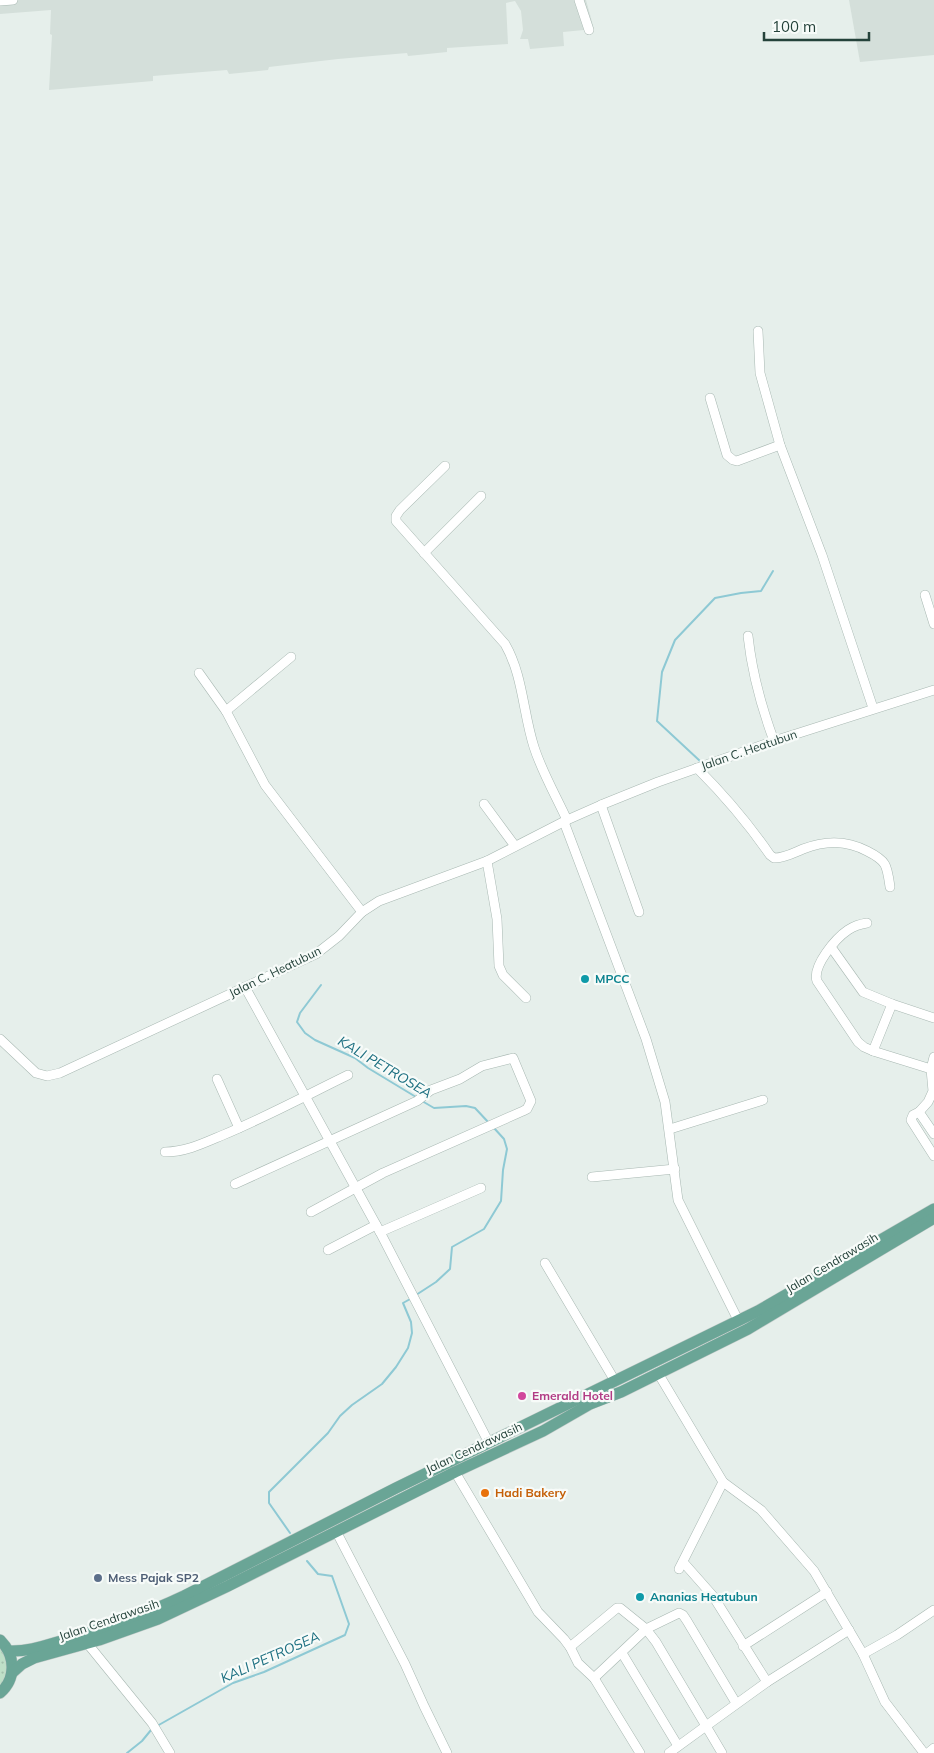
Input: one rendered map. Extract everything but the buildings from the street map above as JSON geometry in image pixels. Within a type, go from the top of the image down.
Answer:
[{"type":"main road","name":"Jalan Cendrawasih","points":[[9,1651],[18,1652],[40,1647],[90,1633],[148,1613],[489,1442],[758,1311],[934,1209]]},
{"type":"main road","name":"Jalan Cendrawasih","points":[[0,1692],[9,1682],[12,1674],[22,1664],[34,1658],[158,1619],[228,1586],[336,1530],[542,1431],[590,1404],[748,1329],[934,1218]]},
{"type":"main road","points":[[0,1640],[9,1651],[13,1666],[12,1674]]},
{"type":"street","points":[[0,1],[13,0]]},
{"type":"street","points":[[579,0],[589,30]]},
{"type":"street","points":[[758,331],[760,372],[780,445],[819,547],[873,708]]},
{"type":"street","points":[[710,398],[727,455],[730,458],[737,460],[780,445]]},
{"type":"street","points":[[445,466],[400,510],[396,516],[396,521],[502,638],[508,648],[534,746],[566,821],[630,1001],[646,1039],[665,1102],[678,1200],[738,1320]]},
{"type":"street","points":[[424,553],[481,496]]},
{"type":"street","points":[[925,595],[934,624]]},
{"type":"street","points":[[748,636],[753,674],[774,741]]},
{"type":"street","points":[[226,711],[291,656]]},
{"type":"street","points":[[199,673],[226,711],[270,792],[362,912]]},
{"type":"street","name":"Jalan C. Heatubun","points":[[0,1039],[36,1073],[52,1075],[316,954],[339,936],[362,912],[379,901],[487,861],[566,821],[658,782],[873,708],[934,690]]},
{"type":"street","points":[[697,768],[723,793],[774,858],[785,857],[805,848],[835,841],[847,843],[858,846],[880,858],[887,870],[890,887]]},
{"type":"street","points":[[484,804],[516,846]]},
{"type":"street","points":[[600,806],[639,912]]},
{"type":"street","points":[[487,861],[497,919],[499,966],[503,975],[526,998]]},
{"type":"street","points":[[866,923],[848,930],[832,947],[820,964],[816,978],[858,1042],[864,1047],[930,1069]]},
{"type":"street","points":[[832,947],[863,992],[934,1018]]},
{"type":"street","points":[[245,987],[378,1229],[489,1442]]},
{"type":"street","points":[[873,1051],[892,1004]]},
{"type":"street","points":[[934,1057],[930,1069],[933,1091],[928,1102],[919,1112],[913,1115],[911,1120],[934,1156]]},
{"type":"street","points":[[235,1184],[417,1101],[431,1090],[460,1079],[487,1064],[513,1058],[531,1101],[527,1109],[355,1187],[311,1212]]},
{"type":"street","points":[[165,1152],[184,1151],[239,1128],[348,1075]]},
{"type":"street","points":[[217,1079],[239,1128]]},
{"type":"street","points":[[670,1129],[764,1100]]},
{"type":"street","points":[[919,1112],[934,1134]]},
{"type":"street","points":[[592,1177],[675,1170]]},
{"type":"street","points":[[328,1250],[481,1188]]},
{"type":"street","points":[[545,1263],[615,1381]]},
{"type":"street","points":[[658,1373],[723,1482],[754,1504],[767,1516],[814,1571],[863,1654],[885,1702],[926,1753],[934,1748]]},
{"type":"street","points":[[454,1472],[538,1612],[570,1646],[578,1663],[594,1678],[640,1753]]},
{"type":"street","points":[[723,1482],[681,1566],[713,1596],[767,1682]]},
{"type":"street","points":[[336,1530],[405,1664],[447,1753]]},
{"type":"street","points":[[743,1646],[827,1592]]},
{"type":"street","points":[[570,1646],[617,1608],[620,1608],[646,1629],[656,1642],[722,1753]]},
{"type":"street","points":[[863,1654],[897,1635],[934,1610]]},
{"type":"street","points":[[594,1678],[646,1629],[676,1613],[681,1613],[736,1703]]},
{"type":"street","points":[[669,1753],[736,1703],[849,1630]]},
{"type":"street","points":[[86,1643],[152,1723],[170,1753]]},
{"type":"street","points":[[622,1653],[678,1746]]},
{"type":"shaded area","points":[[0,0],[586,0],[594,29],[563,32],[564,46],[530,49],[528,39],[520,39],[523,30],[521,11],[515,1],[506,3],[508,44],[447,48],[447,52],[408,56],[407,53],[338,59],[229,74],[227,70],[153,76],[153,81],[49,90],[52,35],[50,34],[51,10],[0,14]]},
{"type":"shaded area","points":[[849,0],[934,0],[934,55],[860,62]]},
{"type":"green space","points":[[0,1648],[6,1658],[7,1668],[0,1687]]},
{"type":"waterway","points":[[700,761],[657,721],[662,672],[675,640],[715,598],[761,591],[773,571]]},
{"type":"waterway","name":"KALI PETROSEA","points":[[321,985],[300,1013],[297,1022],[305,1033],[315,1040],[355,1058],[416,1097]]},
{"type":"waterway","name":"KALI PETROSEA","points":[[422,1101],[434,1108],[466,1106],[475,1108],[489,1123]]},
{"type":"waterway","name":"KALI PETROSEA","points":[[416,1295],[436,1282],[450,1269],[452,1247],[484,1229],[501,1201],[503,1170],[507,1149],[504,1139],[494,1128]]},
{"type":"waterway","name":"KALI PETROSEA","points":[[290,1533],[269,1503],[269,1492],[328,1433],[340,1416],[382,1384],[396,1367],[408,1348],[412,1333],[411,1322],[403,1303],[412,1298]]},
{"type":"waterway","name":"KALI PETROSEA","points":[[157,1726],[233,1683],[264,1672],[345,1635],[349,1624],[332,1576],[318,1574],[307,1561]]},
{"type":"waterway","name":"KALI PETROSEA","points":[[127,1753],[142,1741],[151,1730]]},
{"type":"place","name":"MPCC","points":[[585,979]]},
{"type":"place","name":"Emerald Hotel","points":[[522,1396]]},
{"type":"place","name":"Hadi Bakery","points":[[485,1493]]},
{"type":"place","name":"Mess Pajak SP2","points":[[98,1578]]},
{"type":"place","name":"Ananias Heatubun","points":[[640,1597]]}]
